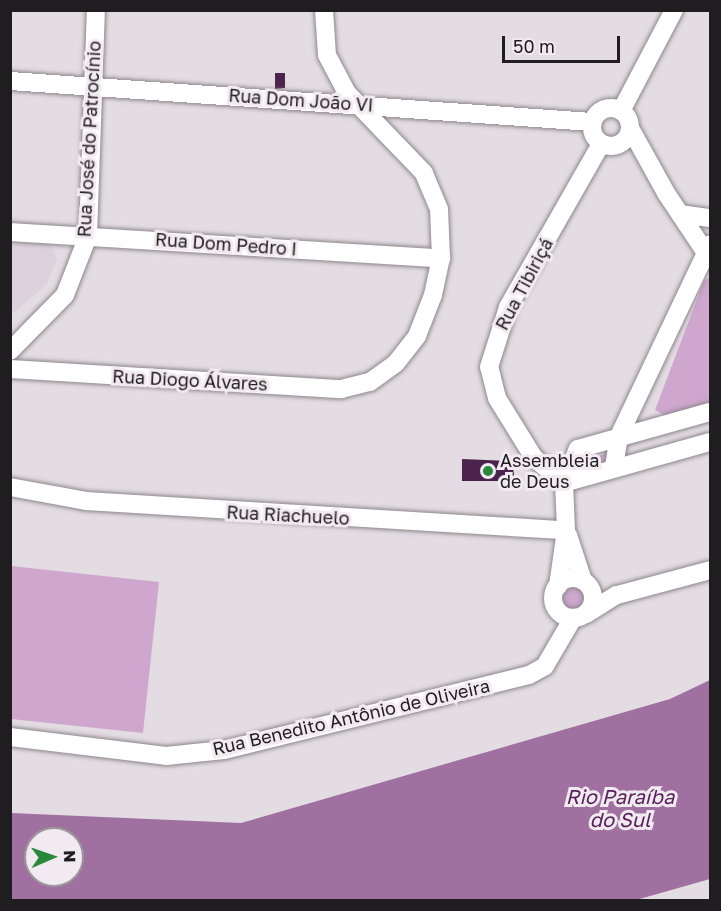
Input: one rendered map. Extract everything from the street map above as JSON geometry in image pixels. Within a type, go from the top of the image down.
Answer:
[{"type":"street","name":"Rua José do Patrocínio","points":[[10,351],[64,295],[88,236],[96,10]]},
{"type":"street","points":[[324,10],[327,55],[347,93],[424,173],[439,209],[441,258]]},
{"type":"street","points":[[621,111],[674,10]]},
{"type":"street","name":"Rua Dom João VI","points":[[10,81],[592,122]]},
{"type":"street","points":[[621,111],[603,109],[592,122],[593,134],[601,144],[620,144],[630,128]]},
{"type":"street","points":[[614,467],[619,436],[709,252],[680,214],[621,111]]},
{"type":"street","name":"Rua Tibiriçá","points":[[564,483],[534,458],[497,398],[489,367],[508,307],[601,144]]},
{"type":"street","points":[[680,214],[711,218]]},
{"type":"street","name":"Rua Dom Pedro I","points":[[10,232],[441,258]]},
{"type":"street","name":"Rua Diogo Álvares","points":[[10,369],[341,389],[370,382],[396,363],[417,336],[433,295],[441,258]]},
{"type":"street","points":[[545,666],[556,608],[553,597],[558,586],[566,530],[564,483],[578,449],[711,412]]},
{"type":"street","points":[[564,483],[614,467],[711,442]]},
{"type":"street","name":"Rua Riachuelo","points":[[10,486],[109,503],[566,530]]},
{"type":"street","points":[[545,666],[579,616],[592,603],[566,530]]},
{"type":"street","points":[[556,608],[579,616],[617,595],[711,570]]},
{"type":"street","points":[[558,586],[567,579],[617,595]]},
{"type":"street","name":"Rua Benedito Antônio de Oliveira","points":[[10,737],[166,756],[224,750],[529,675],[545,666]]},
{"type":"shaded area","points":[[11,239],[51,241],[57,260],[47,284],[11,315]]},
{"type":"shaded area","points":[[710,277],[710,404],[666,416],[655,410],[704,281]]},
{"type":"shaded area","points":[[607,453],[606,463],[583,472],[580,469],[581,463]]},
{"type":"shaded area","points":[[11,566],[159,582],[143,733],[11,719]]},
{"type":"shaded area","points":[[570,588],[578,588],[585,595],[585,603],[578,610],[570,610],[563,603],[563,595]]},
{"type":"water","name":"Rio Paraíba do Sul","points":[[710,680],[710,879],[636,900],[11,900],[11,813],[241,823],[670,699]]},
{"type":"building","points":[[275,73],[285,73],[285,88],[275,89]]},
{"type":"building","name":"Assembleia de Deus","points":[[462,459],[512,461],[515,481],[462,481]]},
{"type":"place","name":"Assembleia de Deus","points":[[488,471]]}]
